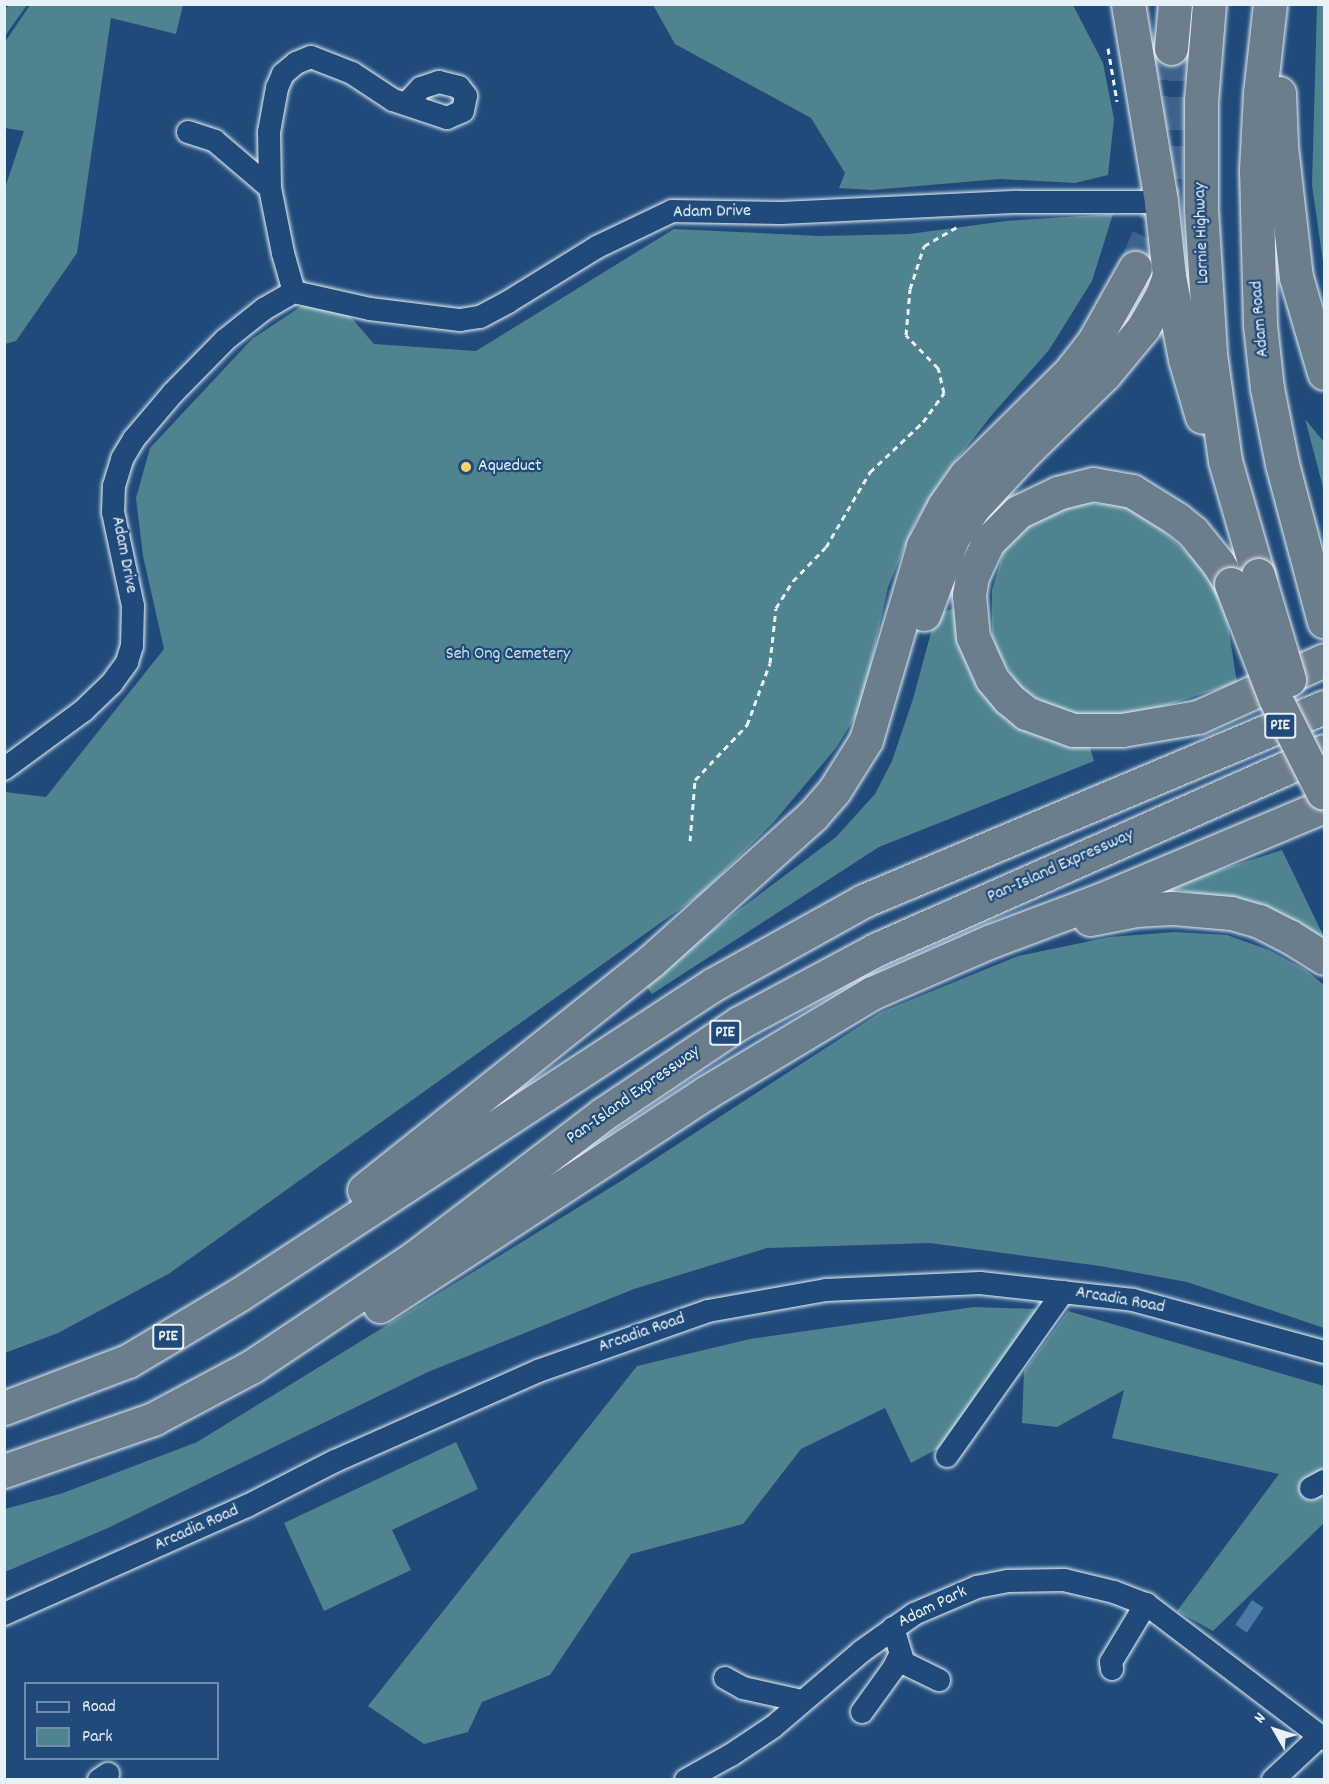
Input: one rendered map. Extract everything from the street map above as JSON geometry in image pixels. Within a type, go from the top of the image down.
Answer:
[{"type":"highway","points":[[1171,48],[1175,4]]},
{"type":"highway","name":"Lornie Highway","points":[[1209,4],[1201,101],[1201,209],[1210,354],[1225,461]]},
{"type":"highway","points":[[1270,7],[1277,23],[1281,146],[1296,277],[1324,373]]},
{"type":"highway","name":"Adam Road","points":[[1270,7],[1260,93],[1256,170],[1256,251],[1260,325],[1268,388],[1282,464],[1324,622]]},
{"type":"highway","points":[[251,1367],[333,1335],[427,1278],[707,1092],[872,993],[991,941],[1100,900],[1324,798],[1275,698],[1244,580],[1225,461],[1203,420],[1192,386],[1169,276],[1161,202],[1132,9]]},
{"type":"highway","points":[[318,1244],[342,1208],[643,968],[723,898],[820,807],[850,769],[866,740],[923,546],[944,506],[966,475],[1076,364],[1094,341],[1135,268]]},
{"type":"highway","points":[[866,740],[878,732],[898,692],[928,599],[953,537],[973,508],[998,479],[1104,375],[1125,350],[1155,309],[1169,276]]},
{"type":"highway","points":[[1244,580],[1218,562],[1193,532],[1177,519],[1132,491],[1093,484],[1037,501],[1017,512],[1001,527],[988,542],[972,576],[969,617],[973,638],[982,661],[992,679],[1009,699],[1026,713],[1072,730],[1122,730],[1198,717],[1324,660]]},
{"type":"highway","name":"PIE","points":[[4,1408],[128,1361],[318,1244],[714,984],[863,900],[1324,707]]},
{"type":"highway","name":"Pan-Island Expressway","points":[[4,1471],[153,1419],[251,1367],[414,1258],[603,1114],[739,1023],[875,950],[1324,751]]},
{"type":"highway","points":[[991,941],[1047,931],[1136,910],[1173,908],[1231,913],[1259,921],[1311,948],[1324,958]]},
{"type":"street","points":[[294,292],[283,253],[270,188],[269,132],[277,88],[283,74],[296,63],[310,57],[328,61],[352,73],[393,100],[406,104]]},
{"type":"street","points":[[188,132],[215,141],[270,188]]},
{"type":"street","name":"Adam Drive","points":[[6,766],[84,711],[112,683],[127,662],[132,646],[133,606],[113,512],[114,486],[128,449],[173,393],[225,340],[264,309],[294,292],[370,309],[460,320],[480,316],[508,302],[597,247],[672,210],[781,213],[1018,202],[1161,202]]},
{"type":"street","name":"Arcadia Road","points":[[4,1614],[237,1511],[335,1461],[538,1371],[708,1311],[826,1290],[980,1283],[1133,1300],[1324,1352]]},
{"type":"street","points":[[947,1456],[1063,1292]]},
{"type":"street","name":"Adam Park","points":[[686,1779],[731,1755],[773,1727],[893,1628],[945,1599],[1008,1581],[1064,1580],[1114,1592],[1146,1604],[1322,1737]]},
{"type":"street","points":[[1112,1668],[1111,1662],[1146,1604]]},
{"type":"street","points":[[893,1628],[900,1655],[910,1667],[939,1680]]},
{"type":"street","points":[[862,1712],[893,1669],[900,1655]]},
{"type":"street","points":[[725,1678],[743,1688],[802,1701]]},
{"type":"street","points":[[1273,1779],[1322,1737]]},
{"type":"path","points":[[690,841],[695,780],[747,724],[771,663],[776,608],[794,581],[826,548],[870,472],[923,422],[944,393],[938,368],[906,335],[910,289],[924,246],[948,230],[965,223]]},
{"type":"green space","points":[[11,5],[27,5],[5,36],[5,8]]},
{"type":"green space","points":[[30,5],[183,5],[176,34],[111,18],[77,253],[16,341],[5,344],[5,188],[24,131],[5,128],[5,42]]},
{"type":"green space","points":[[653,5],[1073,5],[1103,63],[1114,119],[1108,175],[1075,183],[1000,179],[872,190],[839,188],[845,173],[811,118],[675,44]]},
{"type":"green space","points":[[1317,5],[1324,5],[1324,269],[1312,185]]},
{"type":"green space","name":"Seh Ong Cemetery","points":[[1113,214],[1092,281],[1049,350],[991,416],[944,476],[915,523],[888,587],[862,706],[836,748],[773,823],[701,894],[170,1273],[58,1333],[5,1353],[5,792],[46,797],[164,649],[143,556],[136,498],[150,448],[252,339],[306,303],[349,315],[374,344],[476,351],[674,229],[820,236],[909,234],[1006,221]]},
{"type":"green space","points":[[1305,419],[1324,442],[1324,491]]},
{"type":"green space","points":[[1089,503],[1122,505],[1149,518],[1191,556],[1213,584],[1227,619],[1237,683],[1148,711],[1114,717],[1076,716],[1044,703],[1019,687],[998,653],[992,635],[992,590],[1004,550],[1033,515],[1064,506]]},
{"type":"green space","points":[[956,608],[1018,725],[1063,745],[1090,747],[1094,761],[879,847],[652,994],[643,982],[836,837],[875,794],[892,761],[913,699],[936,614]]},
{"type":"green space","points":[[1282,850],[1324,937],[1243,904],[1166,887]]},
{"type":"green space","points":[[1174,932],[1227,935],[1269,950],[1306,970],[1324,985],[1324,1328],[1187,1282],[1100,1266],[930,1243],[767,1248],[634,1289],[428,1372],[108,1528],[5,1572],[5,1509],[63,1493],[197,1442],[621,1181],[881,1012],[1018,956],[1110,937]]},
{"type":"green space","points":[[974,1307],[1037,1309],[939,1448],[911,1463],[885,1408],[801,1449],[743,1524],[631,1554],[550,1675],[482,1702],[468,1732],[424,1744],[368,1706],[637,1366],[750,1339]]},
{"type":"green space","points":[[1068,1311],[1324,1386],[1324,1523],[1213,1631],[1177,1611],[1279,1474],[1112,1438],[1124,1390],[1057,1427],[1022,1423],[1024,1371]]},
{"type":"green space","points":[[456,1442],[478,1489],[392,1530],[411,1570],[324,1611],[284,1523]]},
{"type":"water","points":[[1252,1600],[1264,1608],[1247,1633],[1235,1625]]},
{"type":"tunnel","points":[[1135,268],[1157,216],[1166,178],[1171,48]]},
{"type":"place","name":"Aqueduct","points":[[466,467]]}]
